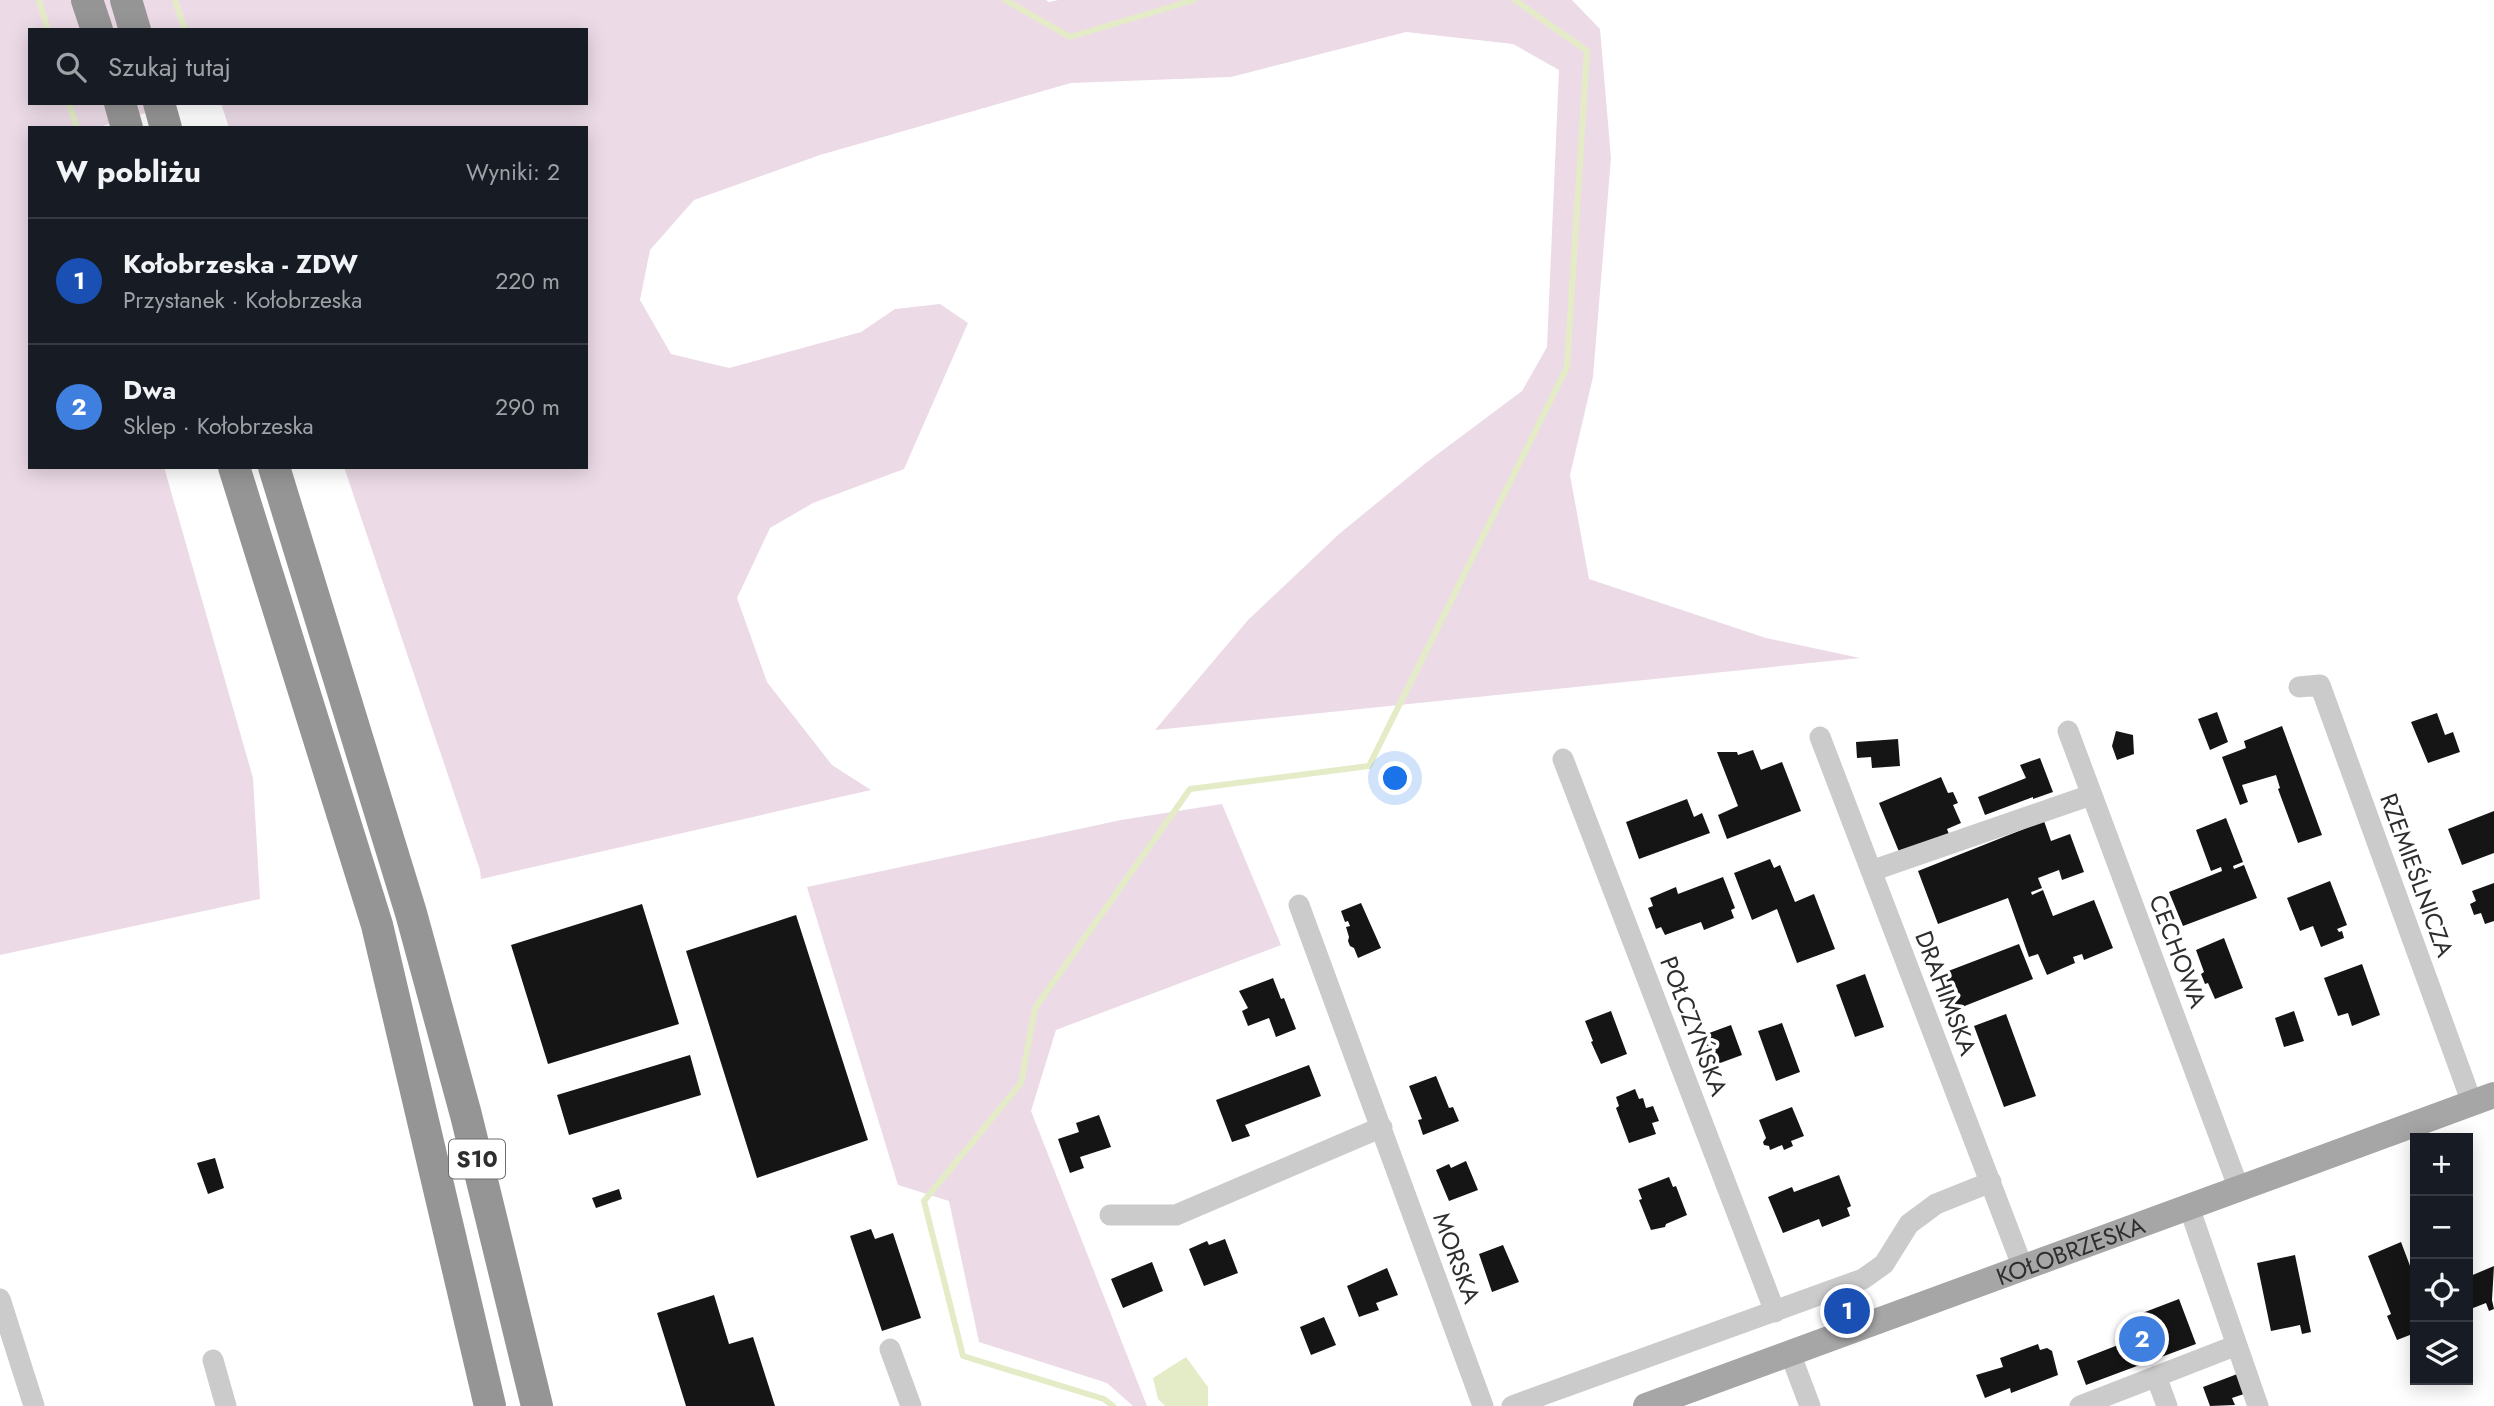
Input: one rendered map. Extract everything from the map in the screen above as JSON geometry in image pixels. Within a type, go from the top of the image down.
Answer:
[{"type":"highway","points":[[87,0],[96,28]]},
{"type":"highway","points":[[126,0],[134,28]]},
{"type":"highway","points":[[121,105],[126,126]]},
{"type":"highway","points":[[160,105],[165,126]]},
{"type":"highway","name":"S10","points":[[235,469],[377,925],[490,1406]]},
{"type":"highway","name":"S10","points":[[275,469],[411,913],[466,1115],[537,1406]]},
{"type":"main road","name":"KOŁOBRZESKA","points":[[1646,1406],[2483,1099]]},
{"type":"street","name":"RZEMIEŚLNICZA","points":[[2299,687],[2320,685],[2483,1099]]},
{"type":"street","name":"CECHOWA","points":[[2068,731],[2239,1189]]},
{"type":"street","name":"DRAHIMSKA","points":[[1821,737],[2023,1268]]},
{"type":"street","name":"POŁCZYŃSKA","points":[[1563,759],[1776,1312]]},
{"type":"street","points":[[1871,871],[2091,795]]},
{"type":"street","name":"MORSKA","points":[[1299,905],[1483,1406]]},
{"type":"street","points":[[1110,1215],[1176,1215],[1382,1127]]},
{"type":"street","points":[[1512,1406],[1863,1279],[1885,1264],[1909,1224],[1936,1204],[1991,1182]]},
{"type":"street","points":[[2189,1207],[2258,1406]]},
{"type":"street","points":[[0,1298],[34,1406]]},
{"type":"street","points":[[2080,1406],[2237,1345]]},
{"type":"street","points":[[890,1349],[911,1406]]},
{"type":"street","points":[[1790,1353],[1810,1406]]},
{"type":"street","points":[[213,1360],[226,1406]]},
{"type":"street","points":[[2156,1376],[2167,1406]]},
{"type":"shaded area","points":[[0,0],[1572,0],[1600,29],[1611,158],[1593,377],[1570,475],[1589,579],[1766,638],[1860,658],[1155,730],[1248,620],[1339,534],[1427,462],[1522,391],[1547,347],[1559,70],[1513,44],[1406,32],[1231,77],[1071,83],[820,155],[694,200],[650,250],[640,300],[671,354],[729,368],[861,332],[895,309],[940,304],[968,323],[904,469],[813,503],[770,528],[737,598],[767,682],[832,765],[871,790],[481,879],[345,469],[588,469],[588,126],[228,126],[222,105],[588,105],[588,28],[28,28],[28,105],[171,105],[103,126],[28,126],[28,469],[165,469],[253,778],[260,899],[0,955]]},
{"type":"shaded area","points":[[1222,804],[1281,945],[1056,1030],[1031,1111],[1147,1406],[1133,1406],[1107,1383],[979,1342],[949,1201],[898,1185],[807,887],[1121,820]]},
{"type":"shaded area","points":[[1186,1357],[1208,1387],[1208,1406],[1165,1406],[1158,1399],[1153,1378]]},
{"type":"building","points":[[2217,712],[2228,742],[2210,750],[2198,719]]},
{"type":"building","points":[[2437,713],[2445,735],[2453,732],[2460,752],[2428,763],[2411,722]]},
{"type":"building","points":[[2282,726],[2322,835],[2298,843],[2278,789],[2280,788],[2276,775],[2242,785],[2248,802],[2240,805],[2222,757],[2246,748],[2244,741]]},
{"type":"building","points":[[2116,731],[2133,735],[2134,754],[2117,760],[2112,746]]},
{"type":"building","points":[[1898,739],[1900,766],[1872,768],[1871,757],[1857,758],[1856,742]]},
{"type":"building","points":[[1753,750],[1761,770],[1782,762],[1801,811],[1727,839],[1718,815],[1738,806],[1717,752],[1737,752],[1738,755]]},
{"type":"building","points":[[2040,758],[2053,792],[1985,815],[1978,797],[2026,778],[2020,765]]},
{"type":"building","points":[[1941,777],[1948,793],[1953,792],[1958,803],[1953,805],[1961,823],[1947,829],[1952,842],[1902,859],[1879,803]]},
{"type":"building","points":[[1687,799],[1694,817],[1702,813],[1710,833],[1639,859],[1626,822]]},
{"type":"building","points":[[2494,811],[2494,853],[2462,865],[2448,829]]},
{"type":"building","points":[[2226,818],[2243,862],[2233,866],[2234,869],[2244,865],[2257,898],[2183,926],[2169,892],[2222,871],[2221,867],[2211,871],[2196,830]]},
{"type":"building","points":[[2044,821],[2051,841],[2070,834],[2084,872],[2062,880],[2059,870],[2038,878],[2042,888],[2031,892],[2032,895],[2043,890],[2053,916],[2094,900],[2113,948],[2084,960],[2082,954],[2073,957],[2075,963],[2047,975],[2038,954],[2029,957],[2008,898],[1938,924],[1918,871]]},
{"type":"building","points":[[1770,859],[1774,868],[1780,865],[1795,902],[1814,894],[1835,949],[1797,963],[1777,909],[1752,920],[1734,873]]},
{"type":"building","points":[[1723,877],[1735,908],[1731,910],[1734,918],[1704,930],[1701,922],[1665,935],[1661,927],[1656,929],[1648,908],[1653,906],[1650,898],[1676,887],[1678,894]]},
{"type":"building","points":[[2330,881],[2347,925],[2337,929],[2342,931],[2344,938],[2321,947],[2313,926],[2300,931],[2287,898]]},
{"type":"building","points":[[2494,883],[2494,921],[2485,924],[2481,913],[2474,915],[2470,904],[2476,901],[2472,891]]},
{"type":"building","points":[[1361,903],[1381,948],[1358,958],[1348,941],[1346,927],[1350,926],[1348,921],[1345,922],[1341,911]]},
{"type":"building","points":[[642,904],[679,1024],[548,1064],[511,945]]},
{"type":"building","points":[[796,915],[868,1140],[757,1178],[686,951]]},
{"type":"building","points":[[2224,938],[2243,988],[2215,999],[2201,974],[2204,972],[2196,950]]},
{"type":"building","points":[[2019,944],[2033,979],[1957,1009],[1943,973]]},
{"type":"building","points":[[2362,964],[2380,1015],[2352,1026],[2348,1013],[2338,1016],[2324,978]]},
{"type":"building","points":[[1865,974],[1884,1027],[1855,1037],[1836,985]]},
{"type":"building","points":[[1273,978],[1296,1029],[1276,1037],[1269,1018],[1248,1026],[1242,1011],[1248,1008],[1239,991]]},
{"type":"building","points":[[1611,1011],[1627,1054],[1601,1064],[1585,1021]]},
{"type":"building","points":[[2294,1011],[2304,1041],[2284,1047],[2275,1018]]},
{"type":"building","points":[[2006,1014],[2036,1096],[2004,1107],[1974,1026]]},
{"type":"building","points":[[1782,1023],[1800,1072],[1776,1081],[1758,1031]]},
{"type":"building","points":[[1731,1025],[1742,1055],[1712,1066],[1701,1036]]},
{"type":"building","points":[[690,1055],[701,1095],[569,1135],[557,1095]]},
{"type":"building","points":[[1309,1065],[1321,1096],[1245,1125],[1250,1136],[1232,1142],[1216,1100]]},
{"type":"building","points":[[1436,1076],[1449,1108],[1453,1107],[1459,1121],[1423,1135],[1418,1120],[1422,1119],[1409,1086]]},
{"type":"building","points":[[1635,1089],[1639,1099],[1643,1098],[1646,1108],[1653,1106],[1659,1121],[1652,1123],[1656,1134],[1629,1143],[1616,1108],[1619,1106],[1616,1097]]},
{"type":"building","points":[[1792,1107],[1804,1136],[1791,1141],[1793,1146],[1784,1150],[1782,1145],[1770,1150],[1769,1146],[1764,1145],[1766,1138],[1759,1120]]},
{"type":"building","points":[[1099,1115],[1111,1147],[1080,1157],[1084,1168],[1070,1173],[1058,1139],[1079,1132],[1076,1123]]},
{"type":"building","points":[[215,1158],[224,1188],[208,1194],[197,1163]]},
{"type":"building","points":[[1466,1161],[1478,1190],[1449,1201],[1436,1170],[1449,1164],[1451,1168]]},
{"type":"building","points":[[1839,1175],[1851,1206],[1847,1208],[1850,1216],[1822,1227],[1819,1219],[1783,1233],[1768,1197],[1792,1187],[1794,1192]]},
{"type":"building","points":[[1669,1177],[1673,1187],[1676,1186],[1687,1215],[1666,1224],[1665,1227],[1651,1230],[1639,1200],[1642,1199],[1638,1189]]},
{"type":"building","points":[[619,1189],[622,1199],[596,1208],[592,1198]]},
{"type":"building","points":[[871,1229],[875,1239],[893,1233],[921,1318],[882,1331],[850,1236]]},
{"type":"building","points":[[1225,1239],[1238,1273],[1204,1286],[1189,1249],[1207,1241],[1209,1245]]},
{"type":"building","points":[[2401,1242],[2410,1266],[2410,1335],[2397,1340],[2387,1316],[2391,1314],[2368,1256]]},
{"type":"building","points":[[1503,1245],[1519,1282],[1492,1292],[1479,1254]]},
{"type":"building","points":[[2295,1255],[2311,1332],[2302,1334],[2300,1325],[2271,1331],[2257,1263]]},
{"type":"building","points":[[1152,1262],[1163,1291],[1123,1308],[1111,1279]]},
{"type":"building","points":[[2494,1266],[2494,1309],[2489,1311],[2486,1303],[2473,1308],[2473,1275]]},
{"type":"building","points":[[1387,1268],[1398,1295],[1376,1303],[1379,1310],[1359,1317],[1347,1286]]},
{"type":"building","points":[[714,1295],[729,1344],[753,1337],[775,1406],[686,1406],[657,1313]]},
{"type":"building","points":[[2179,1299],[2196,1344],[2086,1385],[2077,1361],[2131,1340],[2124,1320]]},
{"type":"building","points":[[1324,1317],[1336,1345],[1311,1355],[1300,1327]]},
{"type":"building","points":[[2038,1344],[2040,1350],[2047,1348],[2052,1351],[2058,1375],[2011,1393],[2010,1388],[1985,1398],[1976,1375],[2003,1367],[2000,1358]]},
{"type":"building","points":[[2240,1373],[2247,1393],[2232,1398],[2235,1405],[2210,1406],[2203,1387]]},
{"type":"waterway","points":[[39,0],[47,28]]},
{"type":"waterway","points":[[175,0],[184,28]]},
{"type":"waterway","points":[[1005,0],[1070,37],[1194,0]]},
{"type":"waterway","points":[[1113,1406],[1104,1399],[963,1356],[924,1201],[1021,1083],[1035,1008],[1190,789],[1369,766],[1567,367],[1587,51],[1515,0]]},
{"type":"waterway","points":[[70,105],[76,126]]},
{"type":"place","name":"Kołobrzeska - ZDW","points":[[1847,1311]]},
{"type":"place","name":"Dwa","points":[[2142,1339]]}]
